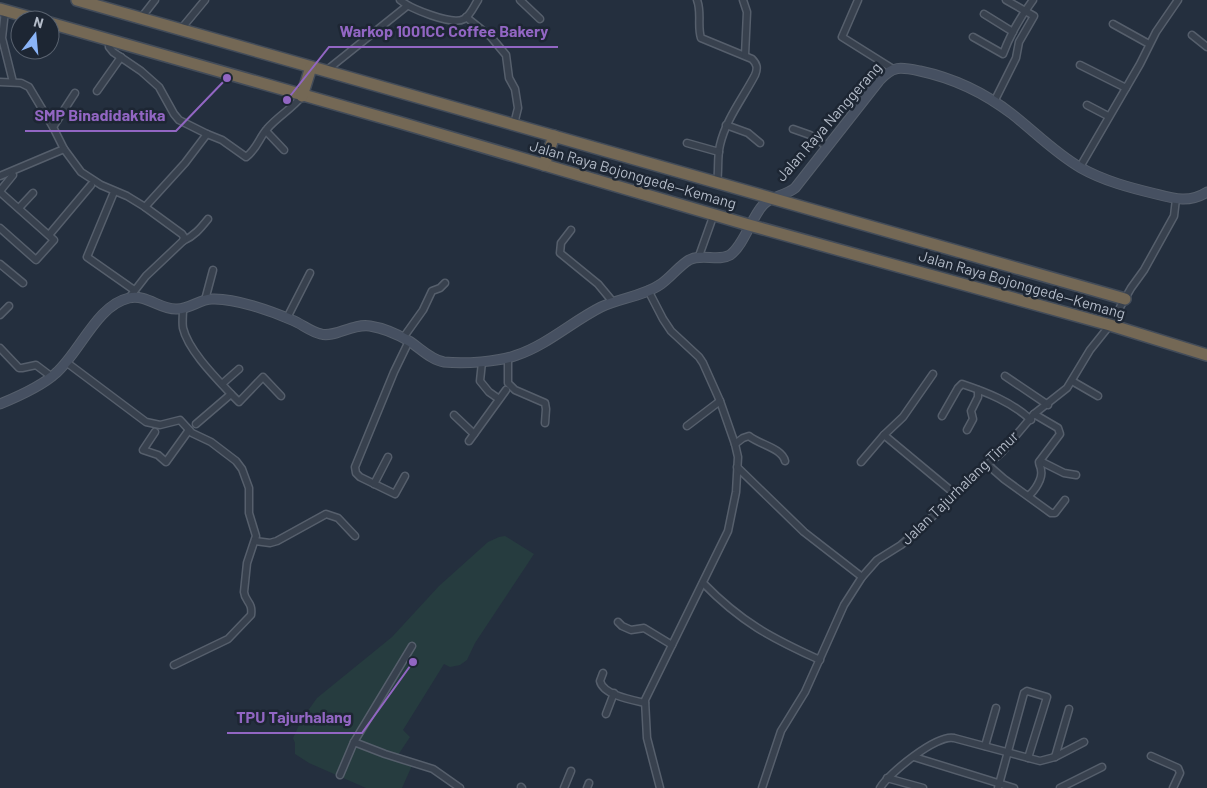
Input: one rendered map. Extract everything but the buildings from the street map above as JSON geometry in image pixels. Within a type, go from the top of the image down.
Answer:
[{"type":"highway","name":"Jalan Raya Bojonggede—Kemang","points":[[77,0],[1125,299]]},
{"type":"highway","name":"Jalan Raya Bojonggede—Kemang","points":[[60,26],[749,225],[1110,325],[1207,355]]},
{"type":"highway","points":[[302,96],[311,67]]},
{"type":"highway","points":[[544,165],[554,136]]},
{"type":"street","points":[[141,18],[155,0]]},
{"type":"street","points":[[181,29],[205,0]]},
{"type":"street","points":[[400,0],[407,6],[450,20],[460,21],[466,18],[478,0]]},
{"type":"street","points":[[520,0],[540,19]]},
{"type":"street","points":[[697,0],[700,10],[700,35],[707,41],[752,59],[757,69],[726,125],[719,152],[720,170],[717,183]]},
{"type":"street","points":[[743,0],[746,12],[744,56]]},
{"type":"street","points":[[858,0],[842,37],[894,69]]},
{"type":"street","points":[[994,102],[1016,58],[1020,42],[1034,16],[1006,0]]},
{"type":"street","points":[[974,37],[1003,54],[1013,32],[1033,0]]},
{"type":"street","points":[[1080,168],[1108,116],[1140,64],[1149,44],[1177,0]]},
{"type":"street","points":[[326,70],[407,6]]},
{"type":"street","points":[[2,10],[2,38],[13,82]]},
{"type":"street","points":[[984,14],[1013,32]]},
{"type":"street","points":[[466,18],[492,37],[506,55],[509,78],[515,89],[517,113],[514,124]]},
{"type":"street","points":[[1112,24],[1149,44]]},
{"type":"street","points":[[1192,35],[1207,47]]},
{"type":"street","points":[[109,39],[110,50],[148,76],[159,87],[179,120],[222,140],[246,157],[259,144],[266,130],[293,107],[302,96]]},
{"type":"street","points":[[97,91],[120,57]]},
{"type":"street","points":[[1080,65],[1126,88]]},
{"type":"street","name":"Jalan Raya Nanggerang","points":[[699,256],[720,258],[729,255],[737,246],[760,209],[771,199],[790,192],[795,188],[879,81],[894,69],[914,70],[944,78],[969,88],[1012,114],[1059,154],[1080,168],[1118,184],[1176,199],[1196,198],[1207,192]]},
{"type":"street","points":[[0,82],[25,84],[53,127],[64,149],[81,172],[114,192],[127,196],[146,207],[182,234],[184,237],[183,241]]},
{"type":"street","points":[[53,127],[75,93]]},
{"type":"street","points":[[1087,105],[1108,116]]},
{"type":"street","points":[[726,125],[748,133],[760,143]]},
{"type":"street","points":[[793,129],[810,135],[828,148]]},
{"type":"street","points":[[266,130],[284,150]]},
{"type":"street","points":[[146,207],[185,163],[207,134]]},
{"type":"street","points":[[688,143],[719,152]]},
{"type":"street","points":[[0,176],[64,149]]},
{"type":"street","points":[[0,228],[36,260],[54,240],[0,191],[14,175]]},
{"type":"street","points":[[49,235],[91,184]]},
{"type":"street","points":[[114,192],[87,257],[132,294],[171,309],[183,309],[205,300],[219,299],[249,305],[287,318],[322,335],[362,326],[379,328],[406,339],[439,361],[482,362],[508,358],[525,352],[602,307],[661,284],[682,265],[699,256],[714,214]]},
{"type":"street","points":[[19,208],[33,193]]},
{"type":"street","name":"Jalan Tajurhalang Timur","points":[[762,788],[781,731],[820,660],[844,605],[862,577],[877,560],[901,545],[966,483],[988,465],[1033,417],[1068,388],[1090,350],[1110,325],[1144,270],[1174,216],[1176,199]]},
{"type":"street","points":[[0,404],[17,397],[52,377],[102,315],[132,294],[146,276],[183,241],[192,237],[200,230],[208,219]]},
{"type":"street","points":[[571,230],[561,243],[560,253],[592,278],[614,302]]},
{"type":"street","points":[[0,264],[23,283]]},
{"type":"street","points":[[205,300],[213,270]]},
{"type":"street","points":[[287,318],[310,273]]},
{"type":"street","points":[[405,476],[394,494],[360,477],[356,473],[355,467],[406,339],[432,291],[440,288],[445,283]]},
{"type":"street","points":[[648,290],[662,319],[671,331],[703,363],[720,401],[738,457],[736,492],[728,531],[650,687],[645,703],[647,738],[660,788]]},
{"type":"street","points":[[0,315],[9,306]]},
{"type":"street","points":[[183,309],[183,329],[191,344],[203,363],[239,402],[264,377],[281,396]]},
{"type":"street","points":[[0,348],[19,368],[38,365],[52,377]]},
{"type":"street","points":[[508,358],[508,383],[515,390],[545,403],[545,423]]},
{"type":"street","points":[[66,362],[143,420],[156,425],[180,420],[195,436],[211,442],[236,462],[242,469],[249,488],[249,513],[255,532],[255,541],[247,564],[244,595],[251,604],[251,615],[228,639],[174,665]]},
{"type":"street","points":[[482,362],[480,381],[489,392],[499,399]]},
{"type":"street","points":[[222,384],[239,369]]},
{"type":"street","points":[[861,462],[884,435],[904,417],[933,374]]},
{"type":"street","points":[[1005,376],[1048,405]]},
{"type":"street","points":[[1072,381],[1098,396]]},
{"type":"street","points":[[942,416],[960,385],[988,392],[1060,430],[1060,434],[1040,461],[1039,466],[1041,470],[1037,486],[1028,496]]},
{"type":"street","points":[[469,441],[506,390]]},
{"type":"street","points":[[967,430],[973,419],[971,411],[978,397],[978,390]]},
{"type":"street","points":[[196,424],[231,394]]},
{"type":"street","points":[[687,426],[720,401]]},
{"type":"street","points":[[454,415],[474,434]]},
{"type":"street","points":[[155,432],[143,450],[158,455],[166,462],[189,430]]},
{"type":"street","points":[[884,435],[955,494]]},
{"type":"street","points":[[735,444],[743,438],[750,436],[760,444],[776,450],[784,456],[785,461]]},
{"type":"street","points":[[374,484],[388,457]]},
{"type":"street","points":[[1040,461],[1064,472],[1076,475]]},
{"type":"street","points":[[988,465],[1004,479],[1054,514],[1065,500]]},
{"type":"street","points":[[737,467],[804,532],[862,577]]},
{"type":"street","points":[[255,541],[270,543],[277,541],[326,514],[338,518],[355,536]]},
{"type":"street","points":[[703,583],[721,602],[749,624],[781,643],[820,660]]},
{"type":"street","points":[[618,622],[631,630],[645,629],[672,645]]},
{"type":"street","points":[[340,775],[354,742],[412,646]]},
{"type":"street","points":[[603,673],[600,679],[601,685],[606,690],[645,703]]},
{"type":"street","points":[[999,786],[1024,693],[1027,691],[1047,697],[1028,758]]},
{"type":"street","points":[[606,714],[614,693]]},
{"type":"street","points":[[984,746],[996,708]]},
{"type":"street","points":[[1055,757],[1069,709]]},
{"type":"street","points":[[880,788],[887,778],[914,757],[945,737],[1040,761],[1055,757],[1084,742]]},
{"type":"street","points":[[354,742],[433,769],[460,788]]},
{"type":"street","points":[[1151,756],[1178,768],[1180,773],[1173,788]]},
{"type":"street","points":[[914,757],[999,786],[1014,788]]},
{"type":"street","points":[[1060,788],[1102,767]]},
{"type":"street","points":[[564,788],[571,771]]},
{"type":"street","points":[[887,778],[923,788]]},
{"type":"green space","points":[[505,536],[534,554],[475,643],[467,660],[460,665],[450,667],[444,664],[403,730],[410,737],[398,755],[414,761],[402,788],[366,788],[309,763],[295,754],[293,738],[302,719],[317,698],[392,637],[439,586],[488,542]]},
{"type":"place","name":"SMP Binadidaktika","points":[[227,78]]},
{"type":"place","name":"Warkop 1001CC Coffee Bakery","points":[[287,100]]},
{"type":"place","name":"TPU Tajurhalang","points":[[413,662]]}]
